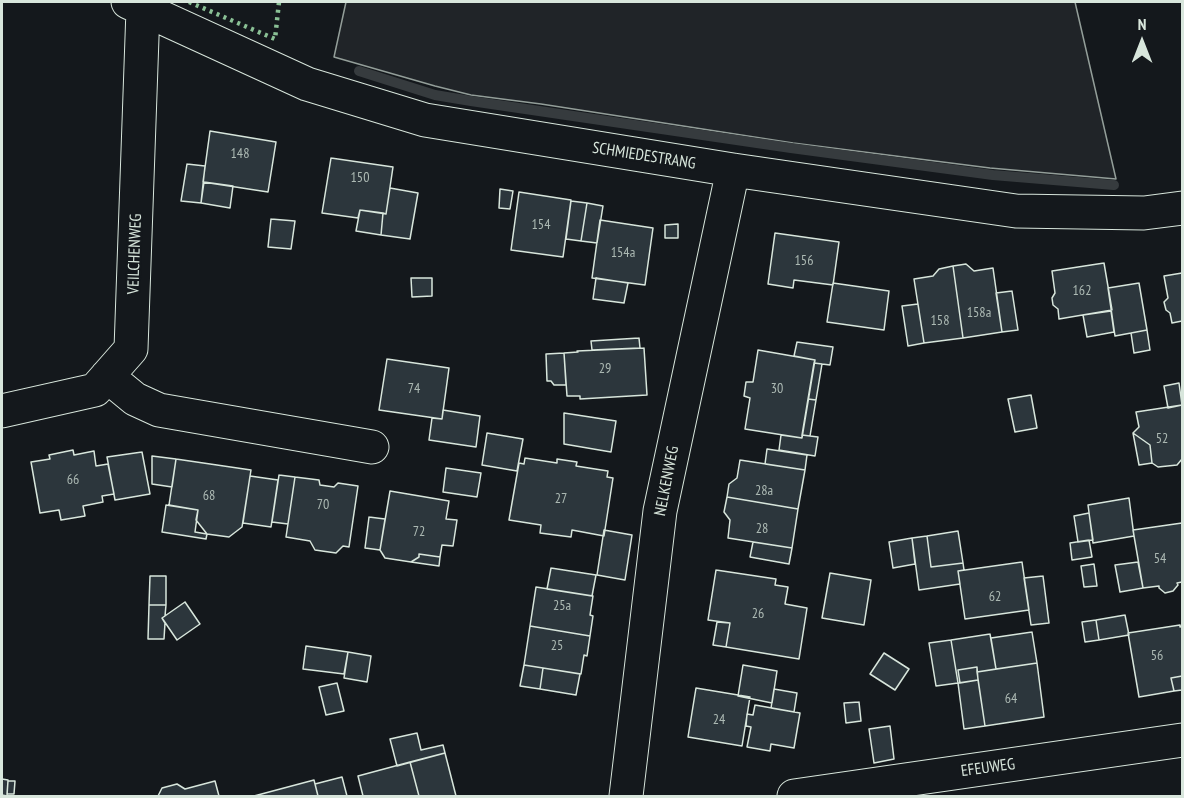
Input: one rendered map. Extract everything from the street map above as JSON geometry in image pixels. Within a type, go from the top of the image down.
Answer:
[{"type":"street","name":"SCHMIEDESTRANG","points":[[136,5],[307,84],[425,120],[733,170],[1016,211],[1144,213],[1182,208]]},
{"type":"street","name":"VEILCHENWEG","points":[[2,411],[95,390],[131,349],[136,5]]},
{"type":"street","name":"NELKENWEG","points":[[626,796],[660,511],[733,170]]},
{"type":"street","points":[[107,376],[135,399],[159,410],[372,447]]},
{"type":"street","name":"EFEUWEG","points":[[794,796],[1182,740]]},
{"type":"shaded area","points":[[346,2],[1075,2],[1116,179],[990,168],[793,143],[471,95],[334,57]]},
{"type":"building","points":[[210,131],[276,142],[268,192],[203,182]]},
{"type":"building","points":[[331,158],[393,167],[386,214],[360,210],[358,218],[322,213]]},
{"type":"building","points":[[187,164],[205,166],[201,203],[181,201]]},
{"type":"building","points":[[204,182],[233,186],[230,208],[201,203]]},
{"type":"building","points":[[390,188],[418,193],[410,239],[381,235],[383,213],[386,214]]},
{"type":"building","points":[[500,189],[513,191],[510,209],[499,208]]},
{"type":"building","points":[[519,192],[571,200],[563,257],[511,250]]},
{"type":"building","points":[[571,201],[587,203],[581,241],[566,239]]},
{"type":"building","points":[[587,203],[603,206],[597,243],[581,241]]},
{"type":"building","points":[[360,210],[383,213],[381,235],[356,231]]},
{"type":"building","points":[[271,219],[295,221],[291,249],[268,247]]},
{"type":"building","points":[[600,220],[653,228],[645,285],[592,278]]},
{"type":"building","points":[[678,224],[678,238],[665,238],[665,225]]},
{"type":"building","points":[[775,233],[839,242],[833,285],[794,280],[793,288],[768,284]]},
{"type":"building","points":[[1104,263],[1112,310],[1059,319],[1058,309],[1053,305],[1052,298],[1055,293],[1052,271]]},
{"type":"building","points":[[966,264],[974,271],[993,268],[1002,332],[963,338],[953,266]]},
{"type":"building","points":[[953,266],[963,338],[924,343],[914,279],[933,276],[939,269]]},
{"type":"building","points":[[1182,273],[1182,321],[1172,323],[1164,302],[1168,298],[1164,276]]},
{"type":"building","points":[[411,278],[432,278],[432,296],[412,297]]},
{"type":"building","points":[[596,278],[628,283],[624,303],[593,299]]},
{"type":"building","points":[[833,283],[889,291],[884,330],[827,322]]},
{"type":"building","points":[[1139,283],[1147,330],[1115,336],[1108,288]]},
{"type":"building","points":[[1012,291],[1018,330],[1002,332],[996,293]]},
{"type":"building","points":[[918,304],[924,343],[908,346],[902,306]]},
{"type":"building","points":[[1111,311],[1114,332],[1087,337],[1083,315]]},
{"type":"building","points":[[1147,330],[1150,350],[1134,353],[1131,333]]},
{"type":"building","points":[[639,338],[640,348],[592,350],[591,341]]},
{"type":"building","points":[[797,342],[833,347],[830,365],[814,363],[815,360],[794,356]]},
{"type":"building","points":[[644,348],[647,395],[580,399],[580,396],[567,396],[564,353]]},
{"type":"building","points":[[758,350],[815,360],[802,438],[745,429],[750,398],[744,396],[746,382],[753,382]]},
{"type":"building","points":[[564,353],[566,385],[554,385],[551,381],[547,381],[546,354]]},
{"type":"building","points":[[387,359],[449,368],[442,419],[379,410]]},
{"type":"building","points":[[814,363],[822,364],[816,400],[808,399]]},
{"type":"building","points":[[1179,383],[1182,405],[1168,408],[1164,386]]},
{"type":"building","points":[[1031,395],[1037,428],[1015,432],[1008,399]]},
{"type":"building","points":[[808,399],[816,400],[810,436],[802,435]]},
{"type":"building","points":[[1182,405],[1182,459],[1177,465],[1158,467],[1152,463],[1150,445],[1133,433],[1139,427],[1136,412]]},
{"type":"building","points":[[443,410],[480,416],[476,447],[429,440],[432,418],[442,419]]},
{"type":"building","points":[[564,413],[616,421],[611,452],[564,444]]},
{"type":"building","points":[[487,433],[523,439],[517,471],[482,465]]},
{"type":"building","points":[[1133,433],[1150,445],[1152,463],[1139,465]]},
{"type":"building","points":[[781,435],[802,438],[802,435],[818,437],[815,456],[779,450]]},
{"type":"building","points":[[767,449],[807,455],[805,470],[765,464]]},
{"type":"building","points":[[73,450],[74,455],[94,451],[96,466],[108,464],[114,494],[102,496],[103,502],[83,506],[85,516],[61,520],[59,510],[40,513],[31,462],[50,459],[49,455]]},
{"type":"building","points":[[142,452],[150,494],[115,500],[107,457]]},
{"type":"building","points":[[152,456],[176,459],[172,487],[152,484]]},
{"type":"building","points":[[525,458],[557,463],[557,459],[577,462],[576,466],[608,471],[607,477],[613,478],[604,536],[572,530],[571,537],[540,533],[541,525],[509,520],[519,463],[524,464]]},
{"type":"building","points":[[176,459],[251,470],[242,527],[229,537],[207,534],[196,520],[198,510],[169,505]]},
{"type":"building","points":[[740,460],[805,470],[798,509],[727,497],[729,484],[737,478]]},
{"type":"building","points":[[446,468],[481,473],[477,497],[443,492]]},
{"type":"building","points":[[279,475],[295,477],[288,524],[272,522]]},
{"type":"building","points":[[250,476],[278,480],[271,527],[243,523]]},
{"type":"building","points":[[295,477],[319,480],[320,485],[334,487],[338,483],[358,486],[349,547],[343,546],[336,553],[315,550],[310,541],[286,537]]},
{"type":"building","points":[[390,491],[449,501],[446,519],[457,520],[453,546],[442,545],[440,557],[419,554],[419,557],[411,562],[385,558],[380,550]]},
{"type":"building","points":[[727,497],[798,509],[792,548],[728,538],[730,520],[724,512]]},
{"type":"building","points":[[1129,498],[1134,536],[1093,543],[1088,505]]},
{"type":"building","points":[[166,505],[198,510],[195,532],[207,534],[206,539],[162,532]]},
{"type":"building","points":[[1089,513],[1093,540],[1078,542],[1074,516]]},
{"type":"building","points":[[369,517],[385,519],[380,550],[365,548]]},
{"type":"building","points":[[1182,523],[1182,582],[1177,583],[1173,591],[1165,593],[1159,586],[1143,588],[1133,530]]},
{"type":"building","points":[[604,530],[632,535],[625,580],[597,575]]},
{"type":"building","points":[[958,531],[963,563],[931,567],[927,536]]},
{"type":"building","points":[[927,536],[931,567],[963,563],[964,570],[958,571],[960,584],[919,590],[912,538]]},
{"type":"building","points":[[912,538],[915,564],[893,568],[889,542]]},
{"type":"building","points":[[1089,540],[1092,557],[1072,560],[1070,543]]},
{"type":"building","points":[[753,542],[792,548],[789,564],[750,557]]},
{"type":"building","points":[[419,554],[440,557],[439,566],[411,562],[419,557]]},
{"type":"building","points":[[1022,562],[1029,610],[965,619],[958,571]]},
{"type":"building","points":[[1138,562],[1143,588],[1120,592],[1115,565]]},
{"type":"building","points":[[1094,564],[1097,586],[1084,587],[1081,566]]},
{"type":"building","points":[[551,568],[596,575],[592,596],[547,589]]},
{"type":"building","points":[[716,570],[776,579],[775,585],[788,587],[785,604],[807,608],[799,659],[726,647],[730,623],[708,620]]},
{"type":"building","points":[[830,573],[871,580],[864,625],[822,618]]},
{"type":"building","points":[[150,576],[166,576],[166,605],[149,605]]},
{"type":"building","points":[[1043,576],[1049,623],[1031,625],[1024,578]]},
{"type":"building","points":[[536,587],[593,596],[590,636],[530,626]]},
{"type":"building","points":[[185,602],[200,624],[177,640],[162,618]]},
{"type":"building","points":[[149,605],[166,605],[165,616],[162,618],[165,623],[164,639],[148,639]]},
{"type":"building","points":[[1125,615],[1129,635],[1099,640],[1096,620]]},
{"type":"building","points":[[1096,620],[1099,640],[1085,642],[1082,622]]},
{"type":"building","points":[[717,622],[730,623],[726,647],[713,645]]},
{"type":"building","points":[[530,626],[590,636],[581,674],[524,665]]},
{"type":"building","points":[[1182,626],[1182,676],[1171,678],[1174,691],[1139,697],[1128,633]]},
{"type":"building","points":[[1032,632],[1037,663],[996,669],[991,638]]},
{"type":"building","points":[[990,634],[996,669],[977,672],[977,667],[958,670],[960,683],[958,683],[951,640]]},
{"type":"building","points":[[951,640],[958,683],[936,686],[929,643]]},
{"type":"building","points":[[306,646],[348,652],[344,674],[303,669]]},
{"type":"building","points":[[348,652],[371,656],[367,682],[344,678]]},
{"type":"building","points":[[884,653],[909,669],[895,690],[870,674]]},
{"type":"building","points":[[1037,663],[1044,717],[985,726],[977,672]]},
{"type":"building","points":[[524,665],[543,668],[540,689],[520,686]]},
{"type":"building","points":[[743,665],[777,671],[772,703],[738,696]]},
{"type":"building","points":[[977,667],[978,680],[960,683],[958,670]]},
{"type":"building","points":[[543,668],[580,674],[576,695],[540,689]]},
{"type":"building","points":[[1182,676],[1182,690],[1174,691],[1171,678]]},
{"type":"building","points":[[978,680],[985,726],[964,729],[958,683]]},
{"type":"building","points":[[337,683],[344,711],[326,715],[319,687]]},
{"type":"building","points":[[696,688],[750,697],[742,746],[688,737]]},
{"type":"building","points":[[774,689],[797,693],[794,712],[771,708]]},
{"type":"building","points":[[859,702],[861,721],[846,723],[844,703]]},
{"type":"building","points":[[755,705],[800,713],[794,748],[771,744],[770,751],[747,747],[751,727],[746,726],[747,714],[753,715]]},
{"type":"building","points":[[890,726],[894,759],[874,763],[869,729]]},
{"type":"building","points":[[417,733],[421,750],[443,745],[445,753],[397,766],[390,739]]},
{"type":"building","points":[[445,753],[456,796],[419,796],[410,762]]},
{"type":"building","points":[[410,762],[419,796],[363,796],[358,776]]},
{"type":"building","points":[[342,777],[347,796],[318,796],[315,784]]},
{"type":"building","points":[[2,779],[8,780],[7,796],[2,795]]},
{"type":"building","points":[[314,780],[318,796],[254,796]]},
{"type":"building","points":[[8,781],[15,781],[14,794],[7,794]]},
{"type":"building","points":[[215,781],[219,796],[158,796],[162,788],[177,784],[185,789]]},
{"type":"waterway","points":[[359,71],[435,95],[471,101],[993,175],[1114,185]]},
{"type":"hedge","points":[[189,2],[275,39],[279,2]]}]
